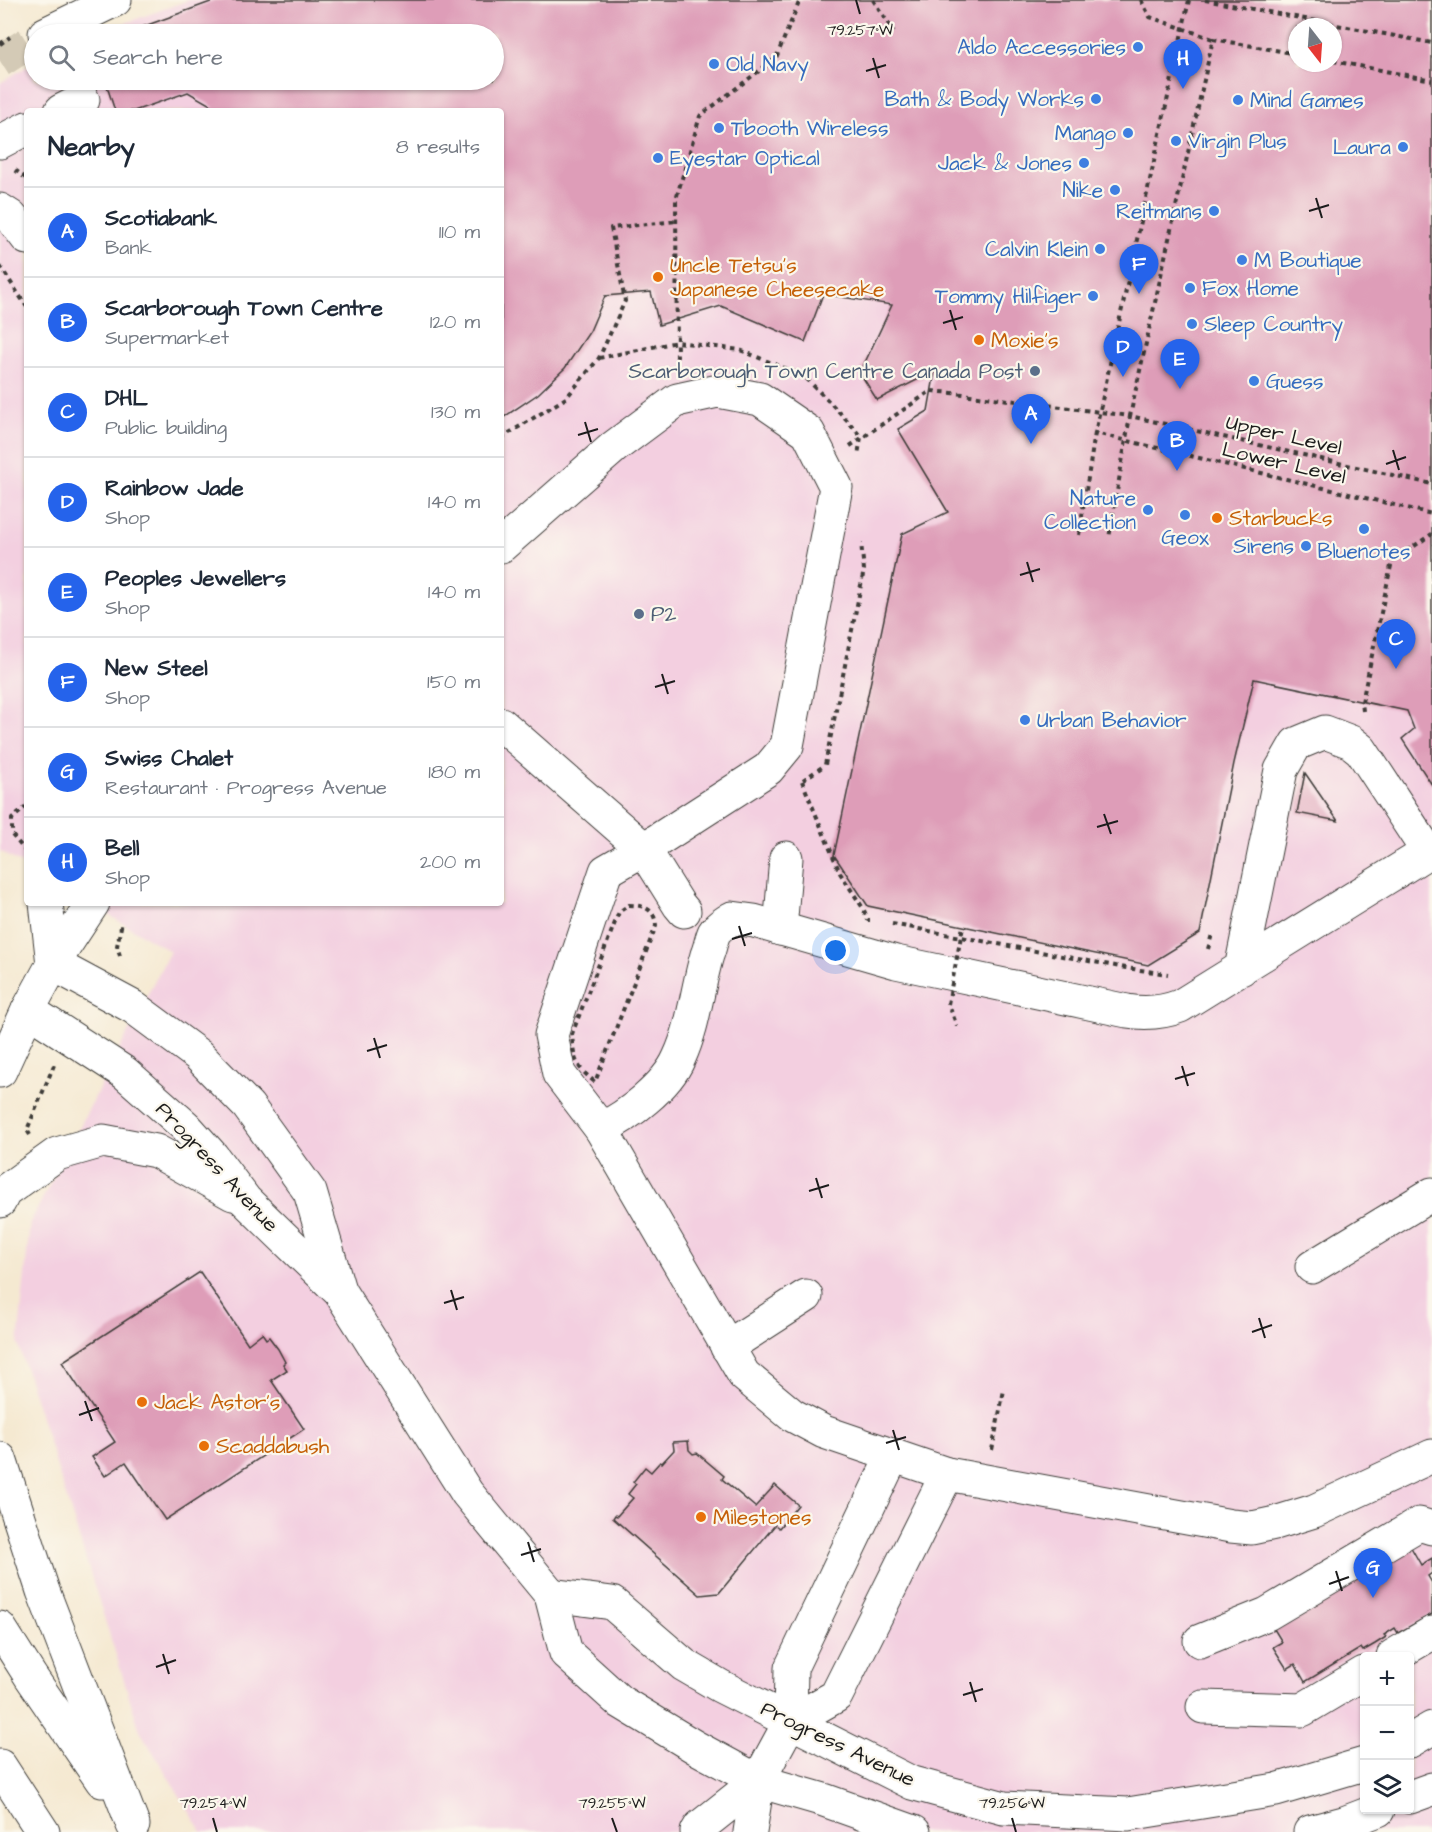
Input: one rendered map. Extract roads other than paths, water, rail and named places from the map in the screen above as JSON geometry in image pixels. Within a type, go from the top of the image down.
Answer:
[{"type":"main road","points":[[60,24],[115,0]]},
{"type":"main road","points":[[0,142],[24,130]]},
{"type":"main road","points":[[0,210],[11,217],[24,234]]},
{"type":"main road","points":[[504,543],[614,447],[677,400],[718,391],[760,399],[808,432],[836,487],[787,746],[768,769],[606,871],[551,1035],[559,1074],[601,1129],[744,1376],[792,1415],[824,1432],[946,1474],[1201,1521],[1252,1528],[1314,1511],[1432,1456]]},
{"type":"main road","points":[[504,727],[644,849],[684,910]]},
{"type":"main road","points":[[601,1129],[620,1119],[655,1090],[679,1060],[692,1024],[714,933],[732,918],[754,921],[896,962],[1141,1013],[1162,1012],[1180,1006],[1430,855],[1366,756],[1351,741],[1325,732],[1296,744],[1281,770],[1240,969]]},
{"type":"main road","points":[[780,929],[786,858]]},
{"type":"main road","points":[[46,906],[53,964]]},
{"type":"main road","points":[[0,1071],[28,1010],[53,964],[91,906]]},
{"type":"main road","name":"Progress Avenue","points":[[53,964],[133,1007],[198,1056],[248,1106],[310,1192],[340,1292]]},
{"type":"main road","name":"Progress Avenue","points":[[28,1010],[125,1073],[184,1126],[212,1156],[245,1200],[340,1292],[467,1493],[551,1595],[566,1653],[619,1701],[694,1747],[758,1781],[824,1800],[914,1832]]},
{"type":"main road","points":[[0,1201],[4,1192],[57,1154],[102,1141],[156,1151],[245,1200]]},
{"type":"main road","points":[[1312,1267],[1432,1194]]},
{"type":"main road","points":[[727,1347],[806,1296]]},
{"type":"main road","points":[[750,1832],[758,1781],[790,1722],[791,1668],[893,1455]]},
{"type":"main road","points":[[0,1459],[43,1591],[135,1828]]},
{"type":"main road","points":[[790,1722],[836,1696],[946,1474]]},
{"type":"main road","points":[[1200,1641],[1267,1614],[1419,1524],[1432,1528]]},
{"type":"main road","name":"Progress Avenue","points":[[551,1595],[612,1603],[684,1665],[720,1686],[912,1783],[1004,1808],[1128,1814],[1276,1790],[1360,1765]]},
{"type":"main road","points":[[0,1628],[135,1828]]},
{"type":"main road","points":[[1400,1652],[1432,1634]]},
{"type":"main road","points":[[1203,1707],[1302,1710],[1360,1676]]},
{"type":"main road","points":[[1414,1739],[1432,1728]]},
{"type":"main road","points":[[0,1766],[43,1832]]},
{"type":"main road","points":[[697,1832],[700,1827],[758,1781]]},
{"type":"main road","points":[[1414,1796],[1432,1789]]},
{"type":"main road","points":[[1310,1832],[1365,1814]]},
{"type":"tunnel","points":[[0,61],[24,46]]},
{"type":"place","name":"Aldo Accessories","points":[[1138,47]]},
{"type":"place","name":"Old Navy","points":[[714,64]]},
{"type":"place","name":"Bell","points":[[1183,89]]},
{"type":"place","name":"Bath & Body Works","points":[[1096,99]]},
{"type":"place","name":"Mind Games","points":[[1238,100]]},
{"type":"place","name":"Tbooth Wireless","points":[[719,128]]},
{"type":"place","name":"Mango","points":[[1128,133]]},
{"type":"place","name":"Virgin Plus","points":[[1176,141]]},
{"type":"place","name":"Laura","points":[[1403,147]]},
{"type":"place","name":"Eyestar Optical","points":[[658,158]]},
{"type":"place","name":"Jack & Jones","points":[[1084,163]]},
{"type":"place","name":"Nike","points":[[1115,190]]},
{"type":"place","name":"Reitmans","points":[[1214,211]]},
{"type":"place","name":"Calvin Klein","points":[[1100,249]]},
{"type":"place","name":"M Boutique","points":[[1242,260]]},
{"type":"place","name":"Uncle Tetsu’s Japanese Cheesecake","points":[[658,277]]},
{"type":"place","name":"Fox Home","points":[[1190,288]]},
{"type":"place","name":"New Steel","points":[[1139,294]]},
{"type":"place","name":"Tommy Hilfiger","points":[[1093,296]]},
{"type":"place","name":"Sleep Country","points":[[1192,324]]},
{"type":"place","name":"Moxie's","points":[[979,340]]},
{"type":"place","name":"Scarborough Town Centre Canada Post","points":[[1035,371]]},
{"type":"place","name":"Rainbow Jade","points":[[1123,377]]},
{"type":"place","name":"Guess","points":[[1254,381]]},
{"type":"place","name":"Peoples Jewellers","points":[[1180,389]]},
{"type":"place","name":"Scotiabank","points":[[1031,444]]},
{"type":"place","name":"Scarborough Town Centre","points":[[1177,471]]},
{"type":"place","name":"Nature Collection","points":[[1148,510]]},
{"type":"place","name":"Geox","points":[[1185,515]]},
{"type":"place","name":"Starbucks","points":[[1217,518]]},
{"type":"place","name":"Bluenotes","points":[[1364,529]]},
{"type":"place","name":"Sirens","points":[[1306,546]]},
{"type":"place","name":"P2","points":[[639,614]]},
{"type":"place","name":"DHL","points":[[1396,669]]},
{"type":"place","name":"Urban Behavior","points":[[1025,720]]},
{"type":"place","name":"Jack Astor's","points":[[142,1402]]},
{"type":"place","name":"Scaddabush","points":[[204,1446]]},
{"type":"place","name":"Milestones","points":[[701,1517]]},
{"type":"place","name":"Swiss Chalet","points":[[1373,1598]]}]
